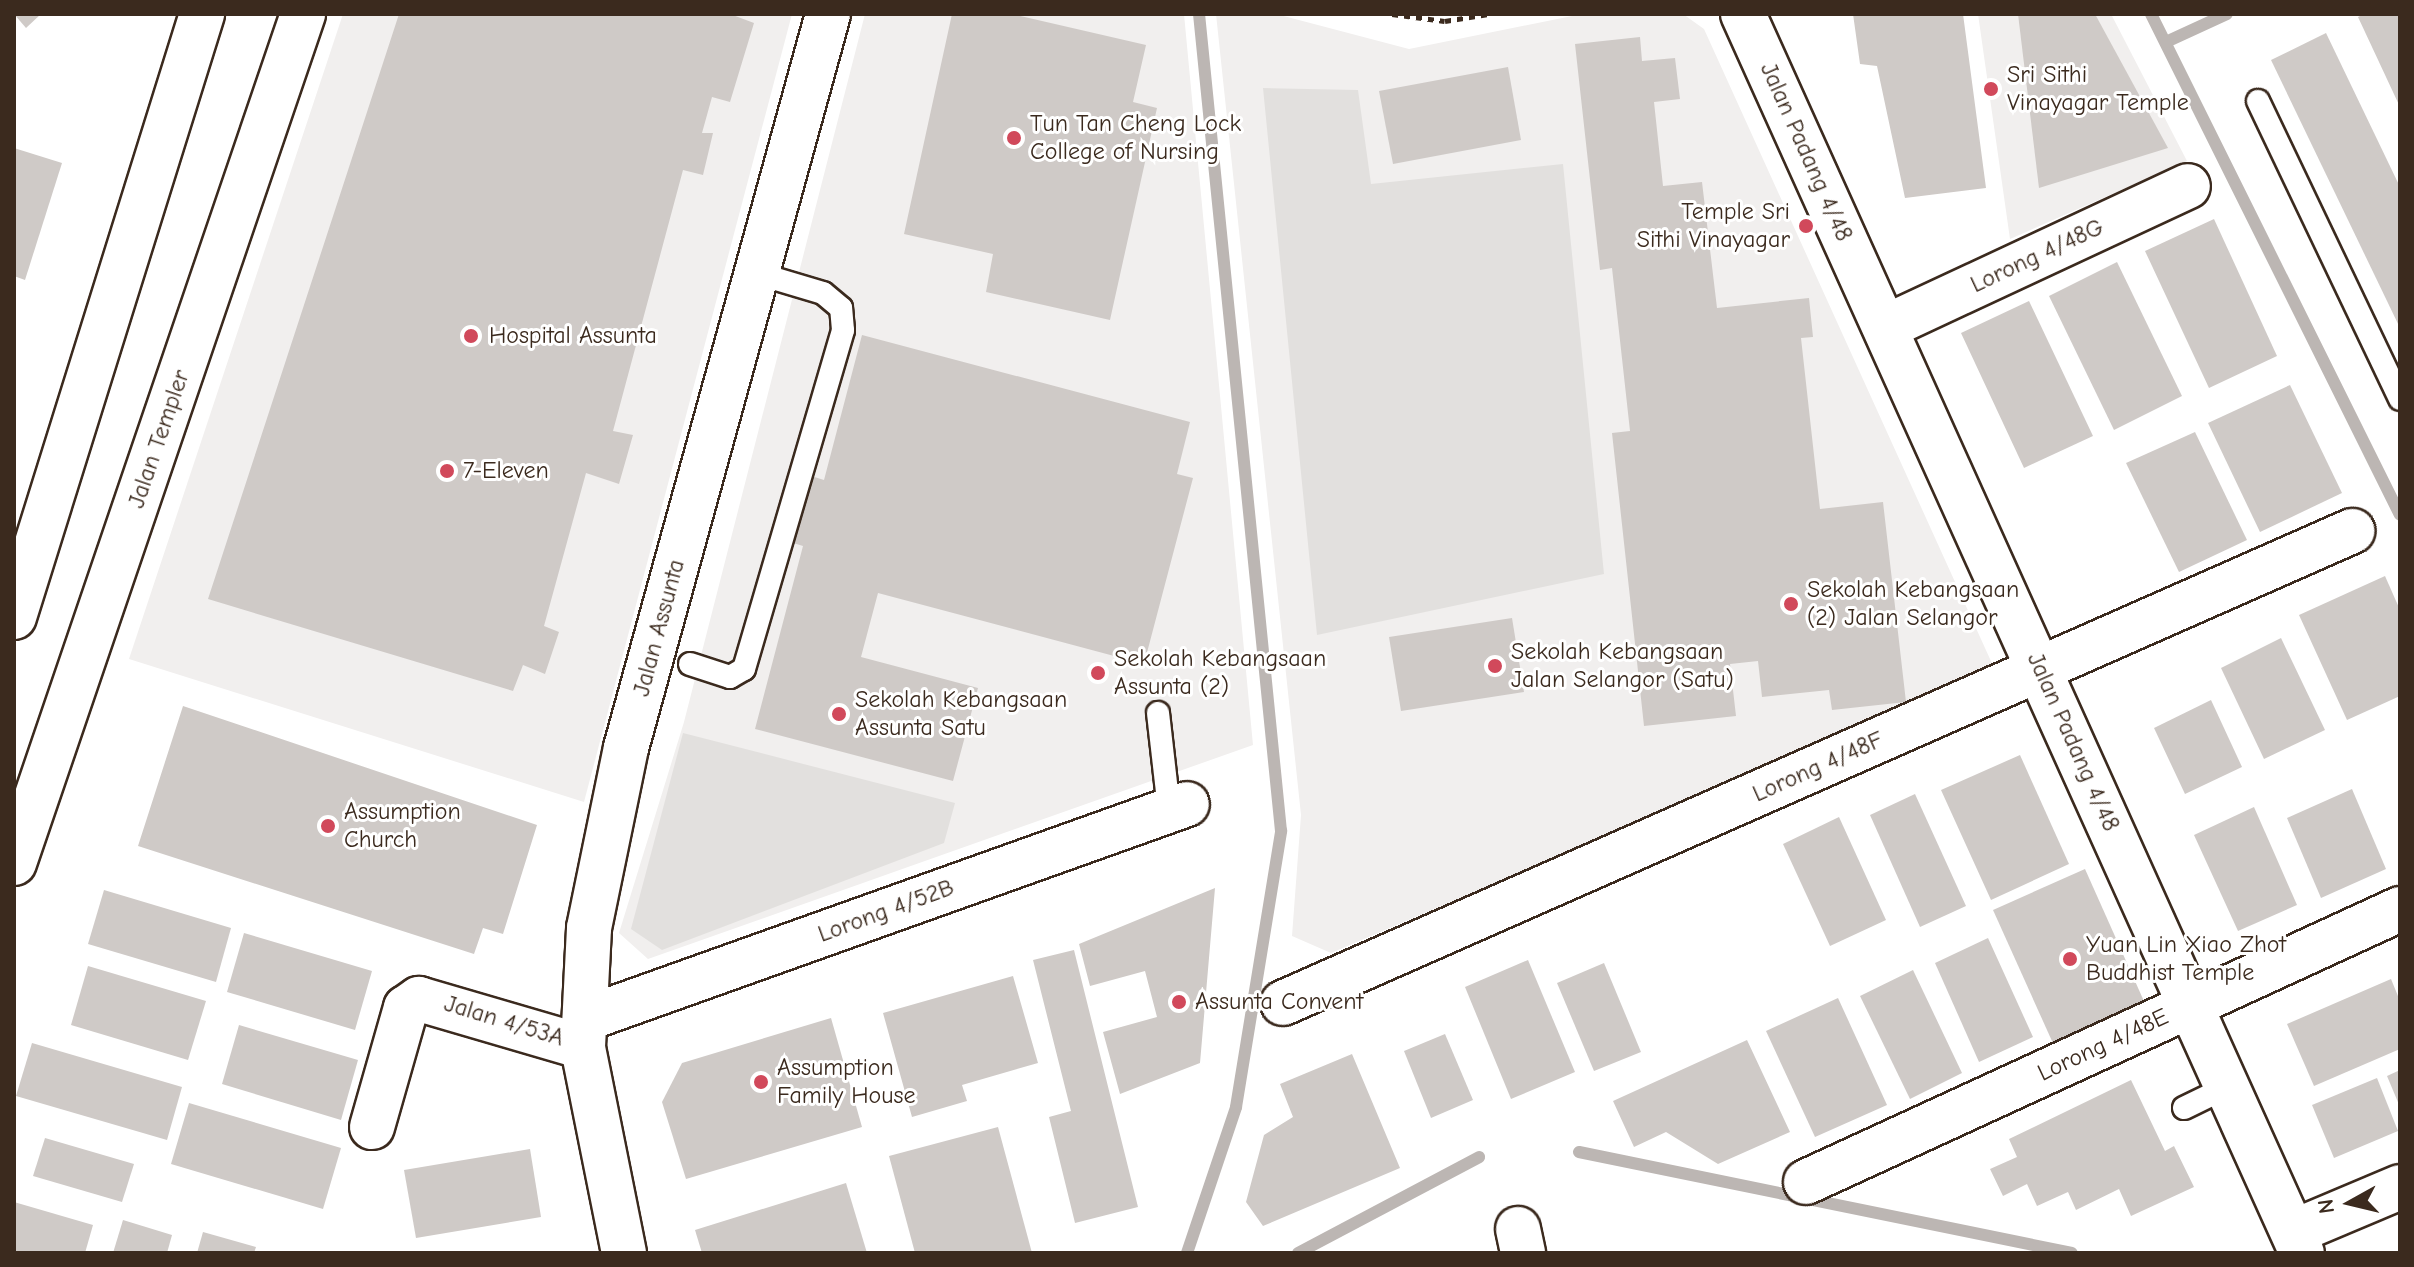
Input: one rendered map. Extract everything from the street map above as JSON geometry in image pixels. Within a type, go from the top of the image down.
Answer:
[{"type":"street","points":[[14,617],[202,14]]},
{"type":"street","name":"Jalan Templer","points":[[14,863],[303,14]]},
{"type":"street","name":"Jalan Assunta","points":[[624,1253],[584,1033],[589,928],[626,748],[828,14]]},
{"type":"street","name":"Jalan Padang 4/48","points":[[1743,14],[2231,1085],[2299,1242]]},
{"type":"street","name":"Lorong 4/48G","points":[[1886,327],[2188,186]]},
{"type":"street","name":"Lorong 4/48F","points":[[1283,1003],[2352,531]]},
{"type":"street","name":"Lorong 4/52B","points":[[584,1033],[1178,807]]},
{"type":"street","name":"Lorong 4/48E","points":[[1806,1182],[2400,909]]},
{"type":"street","name":"Jalan 4/53A","points":[[372,1127],[406,1008],[419,999],[584,1033]]},
{"type":"street","points":[[2299,1242],[2400,1187]]},
{"type":"lane","points":[[2258,101],[2400,399]]},
{"type":"lane","points":[[690,664],[730,677],[744,669],[843,330],[841,308],[823,293],[756,273]]},
{"type":"lane","points":[[1158,713],[1178,807]]},
{"type":"lane","points":[[2184,1108],[2231,1085]]},
{"type":"path","points":[[1392,14],[1445,21],[1488,14]]},
{"type":"shaded area","name":"Hospital Assunta","points":[[343,14],[792,14],[584,802],[129,659]]},
{"type":"shaded area","points":[[865,14],[1184,14],[1253,745],[648,959],[619,933],[684,722]]},
{"type":"shaded area","points":[[1216,14],[1276,14],[1409,49],[1582,14],[1683,14],[1704,29],[1995,670],[1331,953],[1292,936],[1301,815]]},
{"type":"shaded area","points":[[1978,14],[2111,14],[2187,161],[2010,239]]},
{"type":"shaded area","points":[[1263,88],[1358,90],[1371,184],[1563,164],[1604,574],[1317,635]]},
{"type":"shaded area","points":[[683,733],[955,803],[944,843],[662,950],[631,929]]},
{"type":"building","points":[[14,14],[41,14],[26,28]]},
{"type":"building","name":"Hospital Assunta","points":[[399,14],[730,14],[754,23],[730,102],[712,97],[702,133],[713,133],[703,175],[683,170],[613,431],[633,435],[619,484],[586,473],[544,626],[559,632],[545,674],[523,665],[513,691],[208,599]]},
{"type":"building","points":[[952,14],[1012,14],[1146,45],[1133,102],[1157,108],[1110,320],[986,292],[993,254],[904,234]]},
{"type":"building","points":[[1853,14],[1963,14],[1986,188],[1905,198],[1877,66],[1860,64]]},
{"type":"building","points":[[2018,14],[2095,14],[2168,148],[2039,188]]},
{"type":"building","points":[[2364,14],[2400,14],[2400,107],[2358,17]]},
{"type":"building","points":[[2326,33],[2400,187],[2400,328],[2271,60]]},
{"type":"building","points":[[1640,37],[1642,61],[1675,58],[1680,99],[1654,102],[1663,186],[1702,182],[1717,308],[1809,298],[1813,337],[1801,338],[1820,509],[1883,502],[1906,702],[1832,710],[1829,690],[1762,697],[1758,661],[1730,664],[1736,716],[1644,726],[1612,433],[1630,431],[1612,268],[1600,270],[1575,44]]},
{"type":"building","points":[[1508,67],[1521,140],[1393,164],[1379,91]]},
{"type":"building","points":[[14,148],[62,163],[25,280],[14,276]]},
{"type":"building","points":[[2214,219],[2277,356],[2209,388],[2145,251]]},
{"type":"building","points":[[2117,262],[2182,396],[2114,430],[2049,296]]},
{"type":"building","points":[[2029,301],[2093,436],[2024,468],[1961,333]]},
{"type":"building","points":[[862,335],[1190,422],[1177,474],[1193,478],[1144,664],[878,593],[861,657],[978,688],[953,781],[755,729],[803,546],[790,542],[808,475],[824,480]]},
{"type":"building","points":[[2290,385],[2342,493],[2260,532],[2208,423]]},
{"type":"building","points":[[2195,432],[2247,540],[2179,572],[2126,463]]},
{"type":"building","points":[[2385,576],[2400,610],[2400,696],[2347,720],[2299,615]]},
{"type":"building","points":[[1512,618],[1524,692],[1401,711],[1389,637]]},
{"type":"building","points":[[2281,638],[2325,730],[2264,759],[2221,668]]},
{"type":"building","points":[[2211,700],[2242,767],[2185,794],[2154,728]]},
{"type":"building","points":[[183,706],[537,825],[503,934],[483,928],[474,954],[138,846]]},
{"type":"building","points":[[2020,755],[2069,864],[1991,900],[1941,790]]},
{"type":"building","points":[[2352,789],[2386,869],[2321,898],[2287,818]]},
{"type":"building","points":[[1915,794],[1966,906],[1920,927],[1870,815]]},
{"type":"building","points":[[2254,807],[2297,905],[2238,931],[2194,835]]},
{"type":"building","points":[[1839,817],[1886,920],[1830,946],[1783,844]]},
{"type":"building","name":"Yuan Lin Xiao Zhot Buddhist Temple","points":[[2085,869],[2147,1008],[2056,1050],[1993,910]]},
{"type":"building","name":"Assunta Convent","points":[[1215,888],[1200,1063],[1120,1094],[1103,1032],[1157,1017],[1145,971],[1090,986],[1079,944]]},
{"type":"building","points":[[104,890],[231,928],[216,982],[88,944]]},
{"type":"building","points":[[244,933],[372,971],[355,1030],[227,992]]},
{"type":"building","points":[[1988,938],[2033,1037],[1979,1062],[1935,963]]},
{"type":"building","points":[[1074,950],[1138,1207],[1075,1223],[1049,1117],[1071,1111],[1033,960]]},
{"type":"building","points":[[1528,960],[1575,1072],[1511,1099],[1465,987]]},
{"type":"building","points":[[1604,963],[1641,1052],[1594,1071],[1557,983]]},
{"type":"building","points":[[88,966],[206,1001],[188,1060],[71,1025]]},
{"type":"building","points":[[1913,970],[1962,1073],[1910,1099],[1860,996]]},
{"type":"building","points":[[1013,976],[1038,1063],[962,1085],[967,1101],[912,1117],[883,1013]]},
{"type":"building","points":[[2391,979],[2400,1001],[2400,1049],[2314,1086],[2287,1024]]},
{"type":"building","points":[[1838,998],[1887,1105],[1815,1137],[1766,1031]]},
{"type":"building","name":"Assumption Family House","points":[[831,1018],[862,1127],[686,1179],[662,1102],[682,1063]]},
{"type":"building","points":[[239,1025],[358,1060],[341,1120],[222,1084]]},
{"type":"building","points":[[1445,1034],[1473,1100],[1431,1118],[1404,1051]]},
{"type":"building","points":[[1747,1040],[1790,1132],[1718,1164],[1666,1132],[1634,1147],[1613,1101]]},
{"type":"building","points":[[32,1043],[182,1087],[167,1140],[16,1096]]},
{"type":"building","points":[[1352,1054],[1400,1168],[1263,1226],[1246,1202],[1264,1135],[1293,1117],[1280,1084]]},
{"type":"building","points":[[2400,1070],[2400,1107],[2387,1076]]},
{"type":"building","points":[[2377,1078],[2398,1131],[2334,1158],[2312,1105]]},
{"type":"building","points":[[2131,1080],[2165,1151],[2174,1146],[2194,1187],[2131,1216],[2119,1189],[2076,1210],[2068,1192],[2037,1206],[2027,1184],[2003,1196],[1990,1169],[2017,1157],[2009,1139]]},
{"type":"building","points":[[189,1103],[341,1148],[323,1209],[171,1164]]},
{"type":"building","points":[[998,1127],[1032,1253],[915,1253],[889,1156]]},
{"type":"building","points":[[45,1138],[134,1164],[122,1202],[33,1176]]},
{"type":"building","points":[[530,1149],[541,1217],[416,1238],[404,1170]]},
{"type":"building","points":[[846,1183],[867,1253],[702,1253],[695,1230]]},
{"type":"building","points":[[14,1202],[93,1225],[85,1253],[14,1253]]},
{"type":"building","points":[[123,1220],[172,1235],[167,1253],[113,1253]]},
{"type":"building","points":[[203,1232],[256,1247],[254,1253],[197,1253]]},
{"type":"waterway","points":[[1187,1253],[1236,1107],[1281,831],[1199,14]]},
{"type":"waterway","points":[[2151,14],[2400,515]]},
{"type":"waterway","points":[[2166,42],[2227,14]]},
{"type":"waterway","points":[[1579,1152],[2072,1253]]},
{"type":"waterway","points":[[1298,1253],[1479,1157]]},
{"type":"place","name":"Sri Sithi Vinayagar Temple","points":[[1991,89]]},
{"type":"place","name":"Tun Tan Cheng Lock College of Nursing","points":[[1014,138]]},
{"type":"place","name":"Temple Sri Sithi Vinayagar","points":[[1806,226]]},
{"type":"place","name":"Hospital Assunta","points":[[471,336]]},
{"type":"place","name":"7-Eleven","points":[[447,471]]},
{"type":"place","name":"Sekolah Kebangsaan (2) Jalan Selangor","points":[[1791,604]]},
{"type":"place","name":"Sekolah Kebangsaan Jalan Selangor (Satu)","points":[[1495,666]]},
{"type":"place","name":"Sekolah Kebangsaan Assunta (2)","points":[[1098,673]]},
{"type":"place","name":"Sekolah Kebangsaan Assunta Satu","points":[[839,714]]},
{"type":"place","name":"Assumption Church","points":[[328,826]]},
{"type":"place","name":"Yuan Lin Xiao Zhot Buddhist Temple","points":[[2070,959]]},
{"type":"place","name":"Assunta Convent","points":[[1179,1002]]},
{"type":"place","name":"Assumption Family House","points":[[761,1082]]}]
